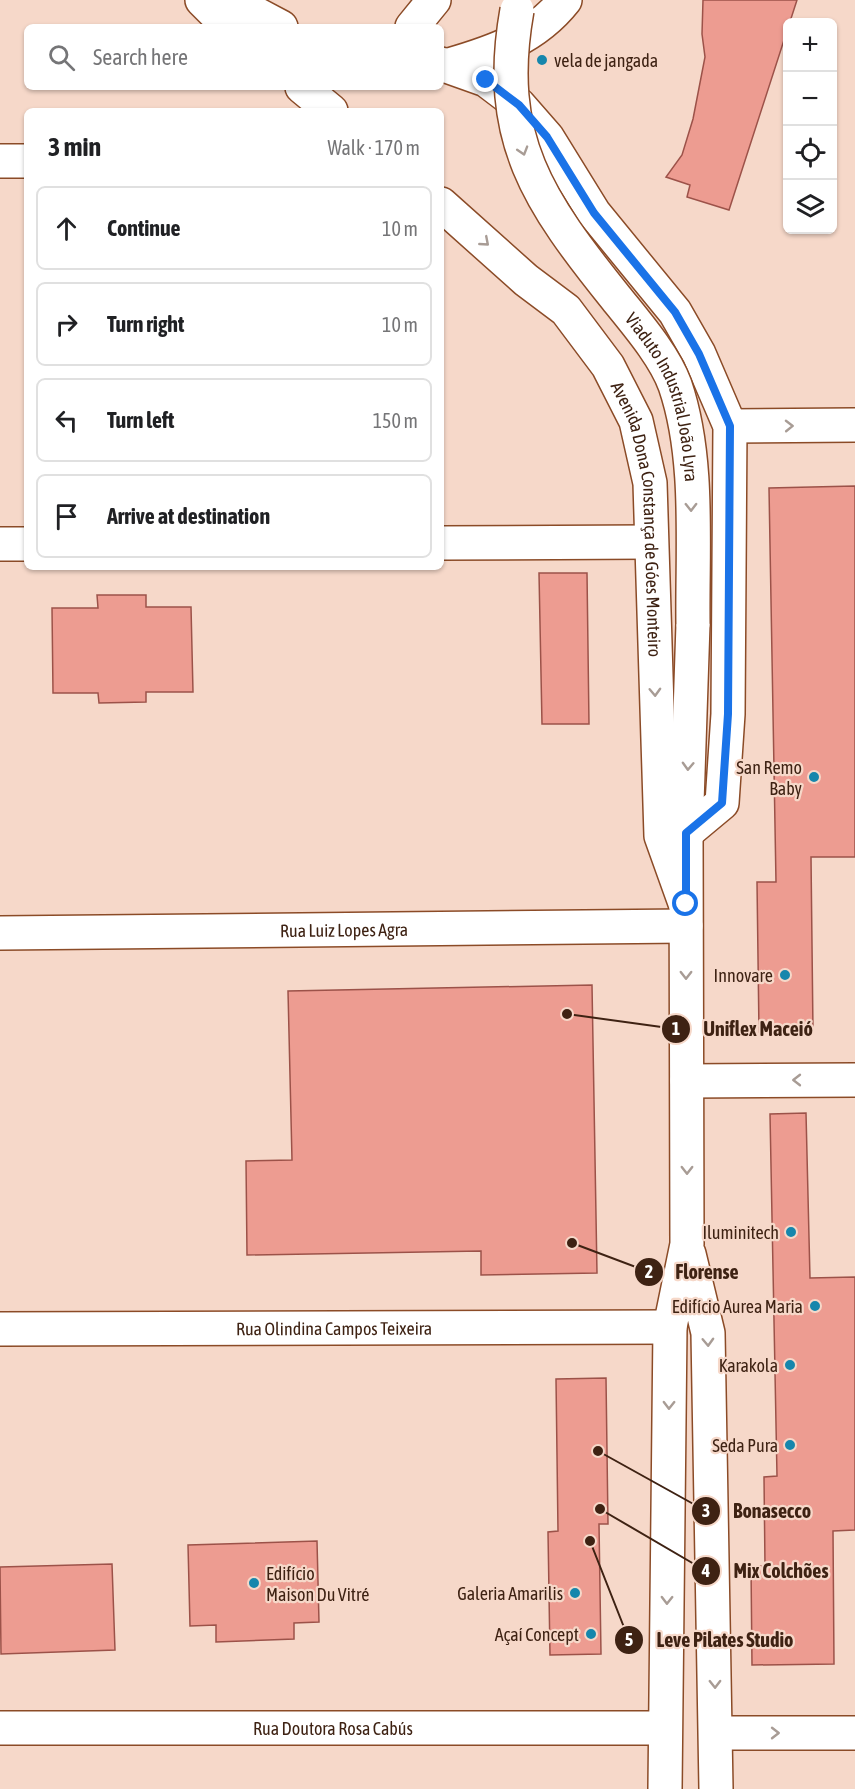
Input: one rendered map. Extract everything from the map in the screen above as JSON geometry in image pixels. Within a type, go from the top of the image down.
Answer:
[{"type":"main road","points":[[202,0],[226,24]]},
{"type":"main road","points":[[230,0],[275,24]]},
{"type":"main road","points":[[414,24],[434,0]]},
{"type":"main road","name":"Viaduto Industrial João Lyra","points":[[519,0],[510,50],[510,93],[523,153],[565,235],[644,334],[674,382],[685,420],[690,452],[693,624],[686,833],[687,1244]]},
{"type":"main road","points":[[445,64],[513,44],[549,18],[565,0]]},
{"type":"main road","points":[[445,64],[486,80],[519,105],[547,137],[594,213],[675,312],[699,354],[730,426],[728,714],[722,803],[686,833]]},
{"type":"main road","points":[[306,90],[327,108]]},
{"type":"main road","points":[[0,161],[24,161]]},
{"type":"main road","name":"Avenida Dona Constança de Góes Monteiro","points":[[444,207],[526,280],[566,310],[608,366],[636,421],[650,483],[650,542],[661,836],[686,915]]},
{"type":"main road","points":[[730,426],[855,425]]},
{"type":"main road","points":[[444,543],[650,542]]},
{"type":"main road","points":[[0,544],[24,544]]},
{"type":"main road","name":"Rua Luiz Lopes Agra","points":[[0,933],[686,915]]},
{"type":"main road","points":[[687,1081],[855,1080]]},
{"type":"main road","points":[[665,1789],[670,1327],[687,1244]]},
{"type":"main road","points":[[687,1244],[708,1333],[716,1789]]},
{"type":"main road","name":"Rua Olindina Campos Teixeira","points":[[0,1329],[670,1327]]},
{"type":"main road","name":"Rua Doutora Rosa Cabús","points":[[0,1728],[665,1728]]},
{"type":"main road","points":[[716,1733],[855,1733]]},
{"type":"building","points":[[703,0],[797,0],[791,18],[783,18],[783,43],[729,210],[687,197],[690,185],[666,177],[682,155],[693,119],[705,57],[702,34]]},
{"type":"building","points":[[855,486],[855,857],[811,857],[813,1032],[759,1032],[757,882],[776,882],[769,488]]},
{"type":"building","points":[[539,573],[587,573],[589,724],[542,724]]},
{"type":"building","points":[[97,595],[146,595],[146,607],[191,607],[193,692],[146,692],[146,702],[99,703],[98,693],[53,693],[52,608],[98,608]]},
{"type":"building","points":[[592,985],[597,1273],[481,1275],[481,1251],[247,1255],[246,1161],[292,1160],[288,991]]},
{"type":"building","points":[[806,1113],[810,1278],[855,1277],[855,1530],[833,1531],[834,1664],[752,1665],[751,1566],[765,1566],[764,1477],[777,1476],[770,1114]]},
{"type":"building","points":[[606,1378],[608,1524],[599,1524],[601,1654],[550,1655],[548,1532],[558,1531],[556,1379]]},
{"type":"building","name":"Edifício Maison Du Vitré","points":[[317,1541],[319,1622],[294,1623],[294,1639],[216,1642],[216,1625],[190,1626],[188,1545]]},
{"type":"building","points":[[112,1564],[115,1650],[1,1654],[0,1567]]},
{"type":"place","name":"vela de jangada","points":[[542,60]]},
{"type":"place","name":"San Remo Baby","points":[[814,777]]},
{"type":"place","name":"Innovare","points":[[785,975]]},
{"type":"place","name":"Uniflex Maceió","points":[[567,1014]]},
{"type":"place","name":"Iluminitech","points":[[791,1232]]},
{"type":"place","name":"Florense","points":[[572,1243]]},
{"type":"place","name":"Edifício Aurea Maria","points":[[815,1306]]},
{"type":"place","name":"Karakola","points":[[790,1365]]},
{"type":"place","name":"Seda Pura","points":[[790,1445]]},
{"type":"place","name":"Bonasecco","points":[[598,1451]]},
{"type":"place","name":"Mix Colchões","points":[[600,1509]]},
{"type":"place","name":"Leve Pilates Studio","points":[[590,1541]]},
{"type":"place","name":"Edifício Maison Du Vitré","points":[[254,1583]]},
{"type":"place","name":"Galeria Amarilis","points":[[575,1593]]},
{"type":"place","name":"Açaí Concept","points":[[591,1634]]},
{"type":"route","points":[[486,80],[519,105],[547,137],[594,213],[675,312],[718,393],[730,426],[728,714],[722,803],[686,833],[686,904]]}]
